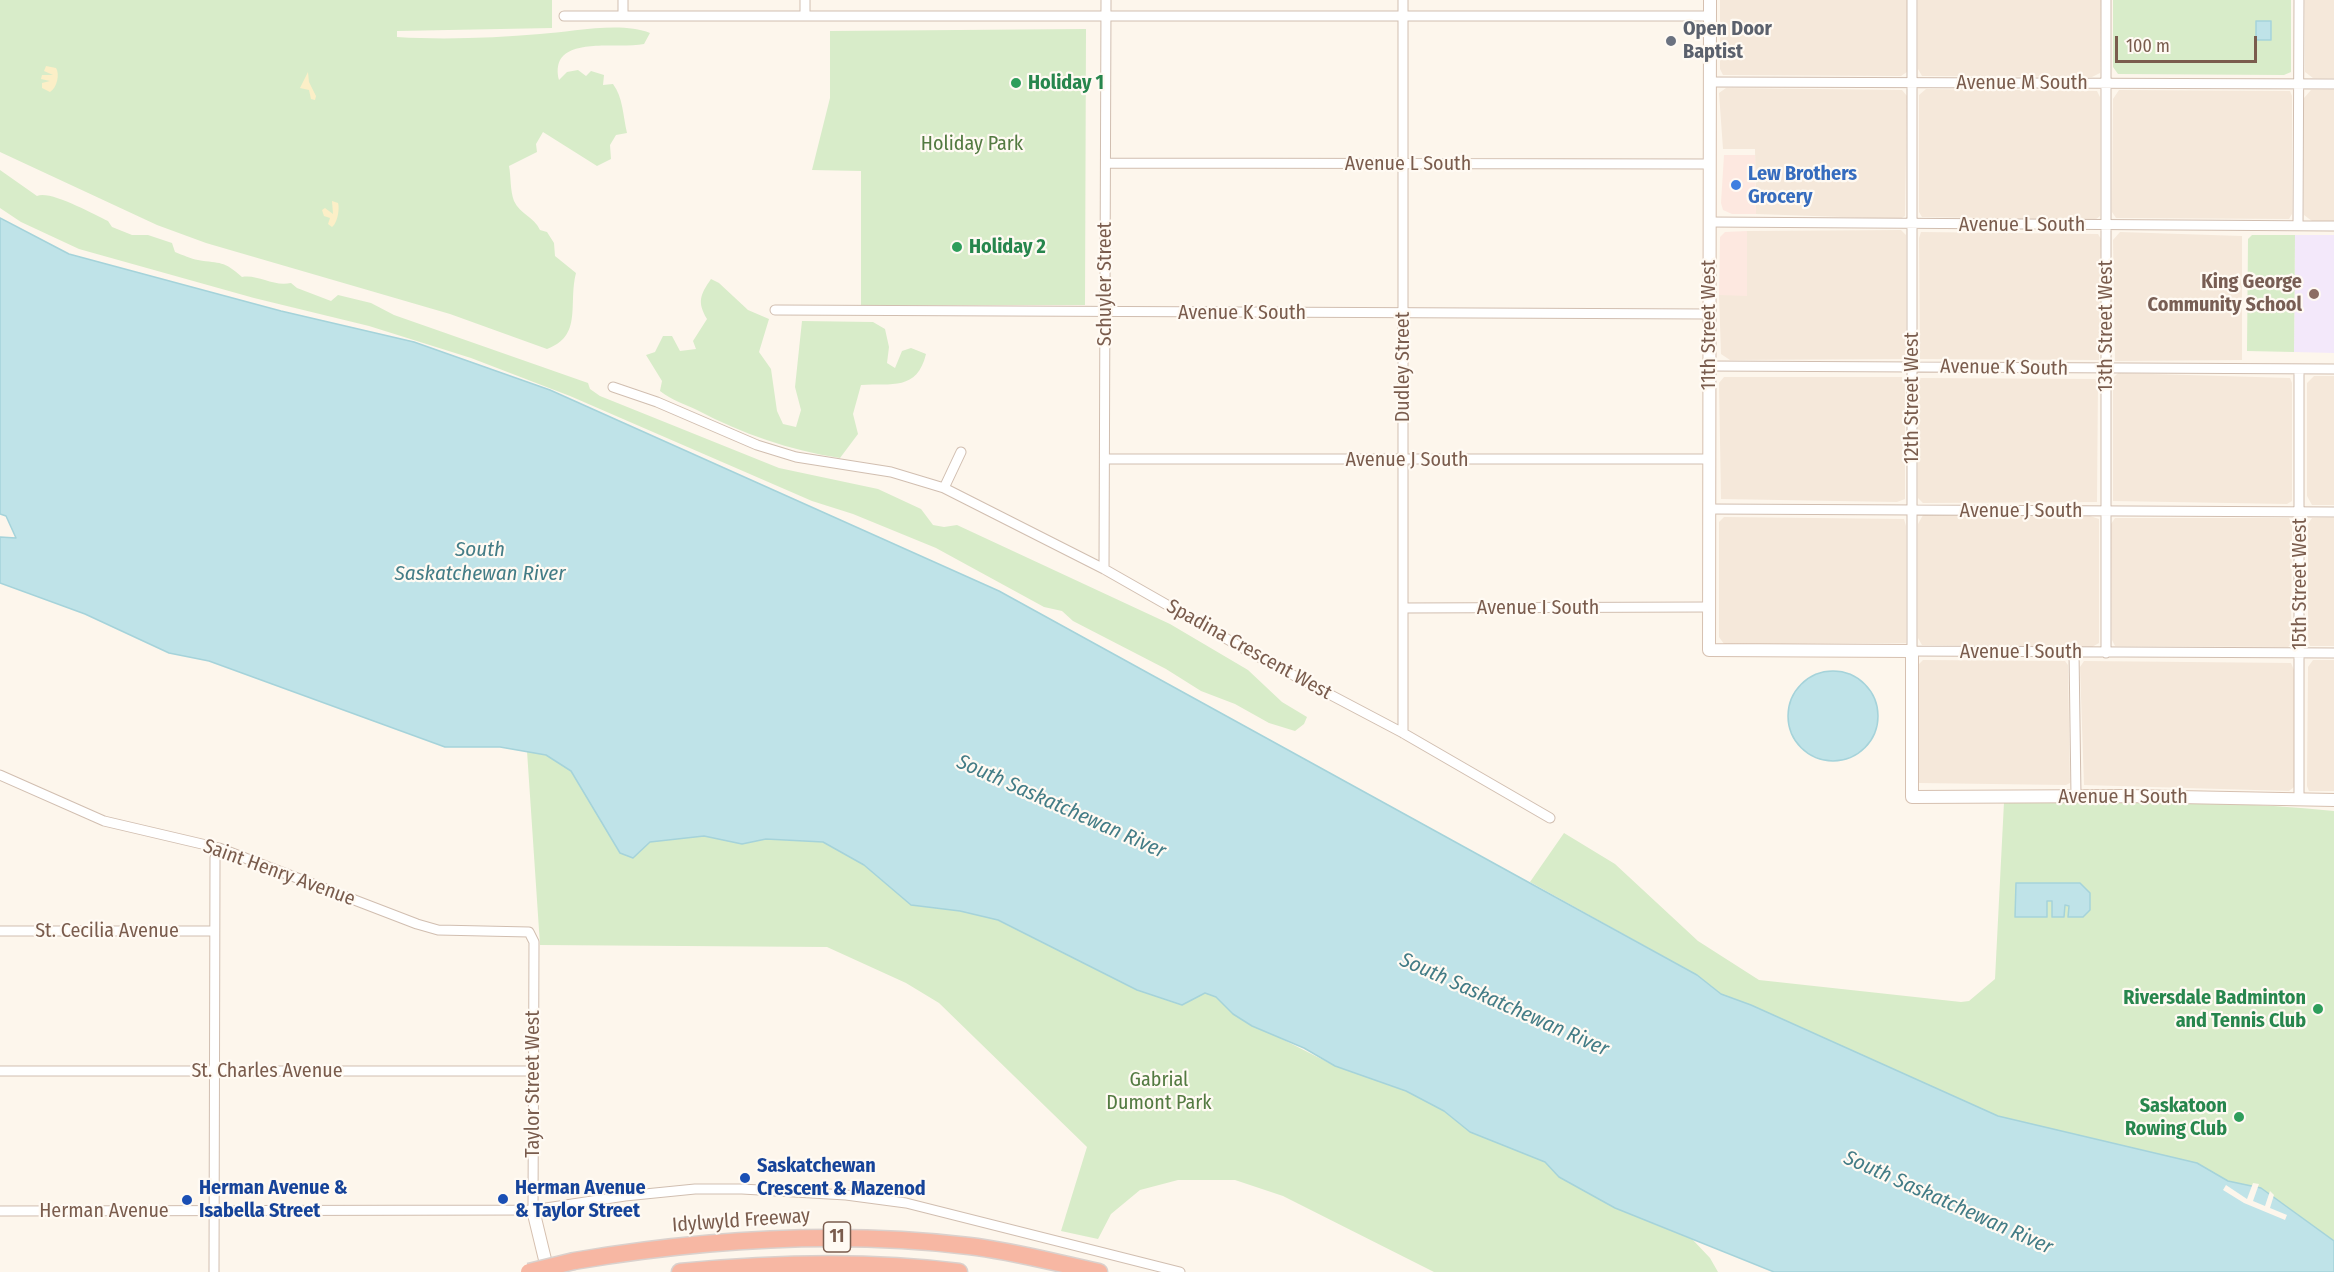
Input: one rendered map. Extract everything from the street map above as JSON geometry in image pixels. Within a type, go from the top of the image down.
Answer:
[{"type":"highway","name":"Idylwyld Freeway","points":[[529,1272],[574,1261],[679,1245],[823,1237],[969,1246],[1099,1272]]},
{"type":"highway","name":"11","points":[[680,1272],[780,1264],[827,1264],[959,1272]]},
{"type":"street","points":[[623,0],[623,16]]},
{"type":"street","points":[[805,0],[805,15]]},
{"type":"street","name":"Schuyler Street","points":[[1104,569],[1106,0]]},
{"type":"street","name":"Dudley Street","points":[[1403,0],[1403,733]]},
{"type":"street","name":"11th Street West","points":[[1709,650],[1710,0]]},
{"type":"street","name":"12th Street West","points":[[1912,0],[1912,796]]},
{"type":"street","name":"13th Street West","points":[[2106,0],[2106,652]]},
{"type":"street","points":[[2298,226],[2299,0]]},
{"type":"street","points":[[564,16],[1710,16]]},
{"type":"street","name":"Avenue M South","points":[[1710,82],[2334,84]]},
{"type":"street","name":"Avenue L South","points":[[1106,163],[1709,164]]},
{"type":"street","name":"Avenue L South","points":[[1709,222],[2334,226]]},
{"type":"street","name":"Avenue K South","points":[[775,310],[1709,314]]},
{"type":"street","name":"Avenue K South","points":[[1709,366],[2334,369]]},
{"type":"street","name":"15th Street West","points":[[2299,799],[2300,369]]},
{"type":"street","name":"Spadina Crescent West","points":[[613,387],[657,402],[758,445],[796,457],[891,472],[944,488],[1104,569],[1255,655],[1403,733],[1550,818]]},
{"type":"street","points":[[944,488],[961,452]]},
{"type":"street","name":"Avenue J South","points":[[1105,459],[1708,459]]},
{"type":"street","name":"Avenue J South","points":[[1709,508],[2334,512]]},
{"type":"street","name":"Avenue I South","points":[[1403,608],[1708,607]]},
{"type":"street","name":"Avenue I South","points":[[1709,650],[2334,653]]},
{"type":"street","points":[[2074,652],[2076,796]]},
{"type":"street","name":"Saint Henry Avenue","points":[[0,775],[104,821],[219,848],[438,930],[529,932]]},
{"type":"street","name":"Avenue H South","points":[[1912,796],[2334,800]]},
{"type":"street","points":[[214,1272],[214,931],[215,858],[219,848]]},
{"type":"street","name":"St. Cecilia Avenue","points":[[0,931],[214,931]]},
{"type":"street","name":"Taylor Street West","points":[[529,932],[534,942],[533,1210],[548,1272]]},
{"type":"street","name":"St. Charles Avenue","points":[[0,1071],[533,1071]]},
{"type":"street","name":"Herman Avenue","points":[[0,1210],[533,1210],[624,1196],[695,1189],[846,1195],[906,1203],[1180,1272]]},
{"type":"shaded area","points":[[1720,0],[1907,0],[1907,72],[1901,76],[1723,75],[1720,69]]},
{"type":"shaded area","points":[[1918,0],[2101,0],[2100,73],[2092,77],[1922,76],[1918,69]]},
{"type":"shaded area","points":[[2305,0],[2334,0],[2334,78],[2313,78],[2305,72]]},
{"type":"shaded area","points":[[1726,88],[1902,90],[1907,96],[1905,216],[1900,219],[1756,214],[1755,149],[1723,149],[1719,93]]},
{"type":"shaded area","points":[[1926,89],[2097,91],[2100,97],[2100,216],[2095,220],[1922,217],[1919,212],[1919,95]]},
{"type":"shaded area","points":[[2119,90],[2290,91],[2292,96],[2292,214],[2289,219],[2116,218],[2112,212],[2113,99]]},
{"type":"shaded area","points":[[2311,90],[2334,90],[2334,221],[2312,221],[2304,215],[2304,98]]},
{"type":"shaded area","points":[[1724,155],[1755,155],[1756,214],[1732,214],[1723,210],[1721,203]]},
{"type":"shaded area","points":[[1901,230],[1906,235],[1906,355],[1904,359],[1730,360],[1721,354],[1719,295],[1747,295],[1747,231]]},
{"type":"shaded area","points":[[1747,231],[1747,296],[1719,295],[1720,237],[1725,232]]},
{"type":"shaded area","points":[[1921,232],[2098,234],[2101,239],[2099,360],[1920,359],[1919,238]]},
{"type":"shaded area","points":[[2120,232],[2242,236],[2242,360],[2115,361],[2113,240]]},
{"type":"shaded area","name":"King George Community School","points":[[2295,235],[2334,235],[2334,353],[2294,352]]},
{"type":"shaded area","points":[[2118,373],[2290,378],[2292,383],[2292,501],[2287,504],[2113,501],[2113,378]]},
{"type":"shaded area","points":[[2314,376],[2334,376],[2334,505],[2312,505],[2307,496],[2307,383]]},
{"type":"shaded area","points":[[1724,377],[1902,377],[1905,383],[1905,499],[1897,502],[1721,499],[1719,383]]},
{"type":"shaded area","points":[[1920,378],[2098,379],[2097,502],[1923,503],[1918,498],[1918,382]]},
{"type":"shaded area","points":[[1923,515],[2090,516],[2099,519],[2099,643],[2092,647],[1922,645],[1918,638],[1918,524]]},
{"type":"shaded area","points":[[1724,517],[1904,519],[1906,526],[1906,643],[1724,644],[1719,637],[1719,522]]},
{"type":"shaded area","points":[[2115,518],[2289,518],[2292,526],[2291,645],[2288,647],[2115,646],[2112,640],[2111,524]]},
{"type":"shaded area","points":[[2312,518],[2334,518],[2334,646],[2310,646],[2308,640],[2308,524]]},
{"type":"shaded area","points":[[1923,660],[2065,661],[2068,665],[2070,783],[2066,785],[1919,783],[1917,666]]},
{"type":"shaded area","points":[[2313,660],[2334,660],[2334,791],[2309,791],[2307,786],[2308,667]]},
{"type":"shaded area","points":[[2084,661],[2291,663],[2294,670],[2294,787],[2289,791],[2084,785],[2080,667]]},
{"type":"green space","points":[[0,0],[552,0],[552,28],[397,31],[397,37],[487,37],[596,28],[625,28],[650,33],[644,44],[587,47],[574,50],[564,55],[558,65],[559,80],[567,72],[578,70],[586,76],[591,71],[604,75],[603,85],[613,84],[616,89],[621,101],[627,133],[616,135],[610,145],[611,159],[597,166],[543,132],[536,144],[537,152],[509,166],[514,201],[540,230],[547,232],[554,243],[555,256],[576,273],[572,318],[566,336],[547,349],[450,314],[206,243],[157,225],[0,152]]},
{"type":"green space","points":[[2113,0],[2291,0],[2291,72],[2284,75],[2118,74],[2113,67]]},
{"type":"green space","name":"Holiday Park","points":[[1086,29],[1085,305],[861,305],[861,171],[812,170],[830,98],[830,31]]},
{"type":"green space","points":[[0,170],[37,196],[51,196],[72,204],[108,221],[112,227],[132,235],[148,235],[172,243],[175,252],[195,259],[226,265],[242,277],[254,277],[284,284],[291,283],[297,288],[331,301],[338,295],[371,303],[394,315],[588,383],[590,389],[600,396],[779,468],[878,489],[921,509],[933,525],[944,527],[957,525],[1170,624],[1248,670],[1282,702],[1307,717],[1304,724],[1295,731],[1269,723],[1235,704],[1201,691],[1166,669],[1073,621],[1062,611],[1044,607],[936,548],[853,514],[812,501],[570,396],[471,358],[369,326],[254,298],[79,249],[21,222],[0,208]]},
{"type":"green space","points":[[2252,235],[2295,235],[2294,352],[2247,351],[2248,239]]},
{"type":"green space","points":[[711,279],[719,283],[748,310],[769,319],[759,352],[771,369],[777,411],[783,424],[796,427],[801,410],[795,387],[802,321],[873,322],[885,329],[889,347],[887,363],[895,368],[902,351],[911,348],[926,354],[922,366],[910,380],[902,383],[861,385],[853,414],[858,434],[840,458],[784,446],[732,426],[660,391],[662,381],[646,355],[655,352],[663,336],[672,336],[680,351],[696,349],[693,341],[707,319],[701,299]]},
{"type":"green space","name":"Gabrial Dumont Park","points":[[527,751],[546,755],[571,771],[620,853],[633,858],[650,842],[704,836],[742,844],[766,839],[823,842],[864,865],[911,905],[960,911],[998,920],[1137,990],[1182,1005],[1205,993],[1216,997],[1233,1014],[1335,1066],[1406,1091],[1444,1111],[1470,1132],[1545,1162],[1559,1177],[1615,1208],[1692,1239],[1710,1258],[1718,1272],[1434,1272],[1283,1196],[1235,1180],[1178,1180],[1140,1190],[1111,1214],[1098,1239],[1061,1231],[1087,1147],[939,1003],[906,983],[827,947],[540,945]]},
{"type":"green space","points":[[2004,802],[2210,803],[2334,811],[2334,1241],[2261,1188],[2228,1181],[2197,1163],[1998,1116],[1751,1005],[1721,994],[1697,975],[1530,882],[1564,833],[1615,864],[1698,941],[1759,980],[1969,1001],[1995,979]]},
{"type":"sand","points":[[46,66],[56,68],[58,74],[56,84],[50,92],[42,88],[42,83],[50,81],[41,79],[42,75],[53,75],[44,71]]},
{"type":"sand","points":[[308,72],[309,82],[316,96],[315,100],[311,99],[309,90],[300,88]]},
{"type":"sand","points":[[332,201],[338,203],[339,209],[337,220],[332,227],[328,224],[330,218],[324,216],[322,210],[325,208],[333,214]]},
{"type":"water","points":[[2256,21],[2271,21],[2271,40],[2256,40]]},
{"type":"water","name":"South Saskatchewan River","points":[[0,218],[69,254],[281,311],[414,342],[550,390],[999,591],[1697,975],[1721,994],[1751,1005],[1998,1116],[2197,1163],[2228,1181],[2261,1188],[2334,1241],[2334,1272],[1774,1272],[1615,1208],[1559,1177],[1545,1162],[1470,1132],[1444,1111],[1406,1091],[1335,1066],[1304,1048],[1252,1026],[1233,1014],[1216,997],[1205,993],[1182,1005],[1137,990],[998,920],[960,911],[911,905],[864,865],[823,842],[766,839],[742,844],[704,836],[650,842],[633,858],[620,853],[571,771],[546,755],[500,747],[445,747],[209,661],[169,653],[85,614],[0,583],[0,537],[16,538],[6,516],[0,514]]},
{"type":"water","points":[[1833,671],[1850,674],[1865,684],[1875,699],[1878,716],[1875,733],[1865,748],[1850,758],[1833,761],[1816,758],[1801,748],[1791,733],[1788,716],[1791,699],[1801,684],[1816,674]]},
{"type":"water","points":[[2016,883],[2080,883],[2090,893],[2090,910],[2083,917],[2068,917],[2069,906],[2065,905],[2064,917],[2052,917],[2052,901],[2047,901],[2047,917],[2015,917]]},
{"type":"pier","points":[[2253,1183],[2259,1184],[2253,1201],[2265,1206],[2270,1191],[2274,1195],[2270,1208],[2287,1215],[2285,1220],[2244,1203],[2223,1190],[2226,1185],[2247,1199]]},
{"type":"place","name":"Open Door Baptist","points":[[1671,41]]},
{"type":"place","name":"Holiday 1","points":[[1016,83]]},
{"type":"place","name":"Lew Brothers Grocery","points":[[1736,185]]},
{"type":"place","name":"Holiday 2","points":[[957,247]]},
{"type":"place","name":"King George Community School","points":[[2314,294]]},
{"type":"place","name":"Riversdale Badminton and Tennis Club","points":[[2318,1009]]},
{"type":"place","name":"Saskatoon Rowing Club","points":[[2239,1117]]},
{"type":"place","name":"Saskatchewan Crescent & Mazenod","points":[[745,1178]]},
{"type":"place","name":"Herman Avenue & Taylor Street","points":[[503,1199]]},
{"type":"place","name":"Herman Avenue & Isabella Street","points":[[187,1200]]}]
